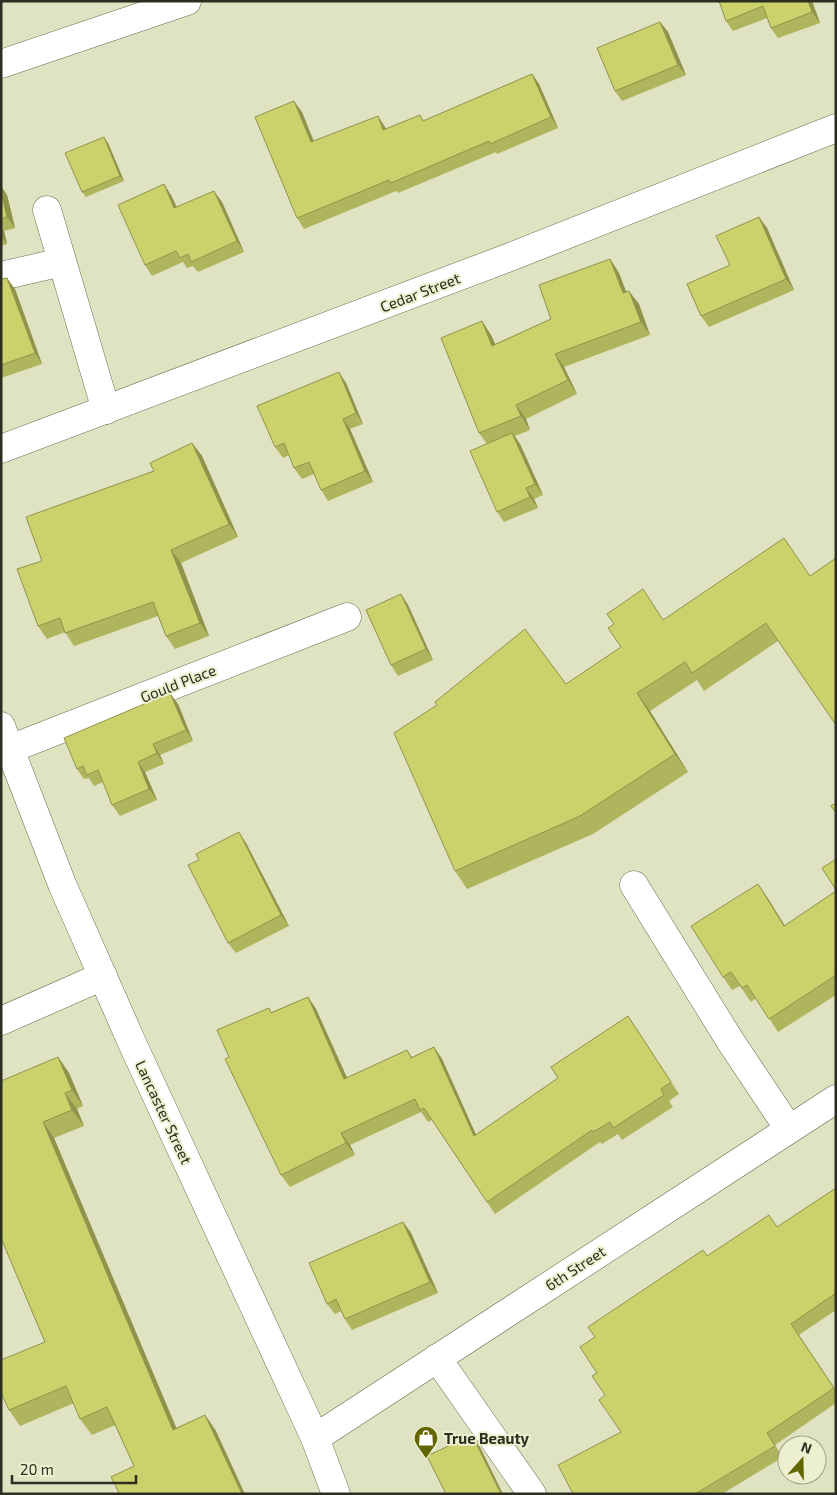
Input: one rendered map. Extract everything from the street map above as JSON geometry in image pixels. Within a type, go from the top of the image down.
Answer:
[{"type":"street","points":[[1,64],[186,1]]},
{"type":"street","name":"Cedar Street","points":[[1,449],[505,259],[836,128]]},
{"type":"street","points":[[46,210],[106,410]]},
{"type":"street","points":[[1,276],[62,262]]},
{"type":"street","name":"Gould Place","points":[[6,737],[347,617]]},
{"type":"street","name":"Lancaster Street","points":[[6,737],[62,884],[315,1438],[336,1494]]},
{"type":"street","points":[[634,885],[729,1039],[789,1129]]},
{"type":"street","points":[[1,1021],[103,976]]},
{"type":"street","name":"6th Street","points":[[315,1438],[836,1099]]},
{"type":"street","points":[[437,1358],[532,1494]]},
{"type":"building","points":[[719,1],[808,1],[812,12],[771,28],[763,6],[726,21]]},
{"type":"building","points":[[660,22],[678,65],[615,91],[597,48]]},
{"type":"building","points":[[532,74],[551,117],[490,144],[489,141],[391,183],[389,180],[297,218],[255,117],[294,101],[311,142],[378,116],[383,130],[420,115],[423,121]]},
{"type":"building","points":[[104,137],[120,176],[82,192],[65,153]]},
{"type":"building","points":[[164,184],[174,208],[214,191],[237,241],[191,262],[188,254],[180,258],[176,251],[145,265],[118,205]]},
{"type":"building","points":[[1,191],[7,217],[1,219]]},
{"type":"building","points":[[759,217],[786,279],[701,316],[687,284],[730,265],[716,236]]},
{"type":"building","points":[[610,259],[623,293],[629,291],[641,322],[555,354],[568,380],[516,405],[521,416],[479,433],[441,338],[482,321],[492,346],[551,319],[539,285]]},
{"type":"building","points":[[7,278],[35,353],[1,365],[1,279]]},
{"type":"building","points":[[339,372],[356,413],[343,419],[365,471],[321,490],[309,462],[294,468],[284,443],[275,447],[257,406]]},
{"type":"building","points":[[512,433],[535,484],[526,488],[530,497],[497,512],[470,451]]},
{"type":"building","points":[[192,443],[229,524],[171,550],[200,623],[166,636],[153,602],[65,633],[60,618],[38,626],[17,569],[42,561],[26,517],[154,471],[150,463]]},
{"type":"building","points":[[784,538],[810,576],[836,558],[836,725],[766,623],[692,673],[685,662],[637,693],[675,754],[580,816],[455,871],[394,733],[437,705],[435,702],[525,629],[566,684],[621,647],[608,628],[614,624],[607,614],[643,589],[663,620]]},
{"type":"building","points":[[401,594],[426,649],[391,665],[366,610]]},
{"type":"building","points":[[170,693],[186,730],[153,744],[157,753],[138,762],[149,789],[112,805],[98,770],[87,775],[83,766],[77,769],[64,738]]},
{"type":"building","points":[[836,803],[836,813],[831,806]]},
{"type":"building","points":[[239,832],[281,915],[228,943],[188,865],[199,860],[196,854]]},
{"type":"building","points":[[836,859],[836,890],[822,868]]},
{"type":"building","points":[[758,884],[784,926],[836,891],[836,975],[769,1019],[747,985],[742,988],[731,972],[723,977],[691,926]]},
{"type":"building","points":[[308,997],[344,1079],[407,1050],[411,1058],[434,1047],[474,1136],[558,1078],[551,1067],[628,1016],[671,1082],[661,1089],[664,1095],[613,1128],[610,1122],[593,1132],[592,1130],[487,1202],[424,1108],[420,1110],[415,1099],[341,1133],[346,1143],[281,1175],[225,1059],[229,1057],[217,1030],[269,1008],[271,1013]]},
{"type":"building","points":[[58,1057],[72,1090],[65,1093],[72,1110],[43,1122],[173,1430],[205,1415],[242,1494],[117,1494],[119,1493],[111,1477],[134,1466],[107,1407],[80,1419],[66,1386],[9,1410],[1,1393],[1,1360],[45,1342],[1,1238],[1,1081]]},
{"type":"building","points":[[836,1188],[836,1293],[791,1324],[834,1388],[767,1433],[775,1446],[695,1494],[573,1494],[558,1465],[621,1432],[599,1400],[605,1395],[592,1376],[597,1373],[580,1347],[595,1337],[588,1327],[703,1250],[707,1256],[769,1215],[777,1227]]},
{"type":"building","points":[[403,1222],[430,1282],[345,1319],[336,1299],[327,1304],[309,1263]]},
{"type":"building","points":[[472,1435],[501,1494],[446,1494],[427,1456]]},
{"type":"place","name":"True Beauty","points":[[426,1459]]}]
